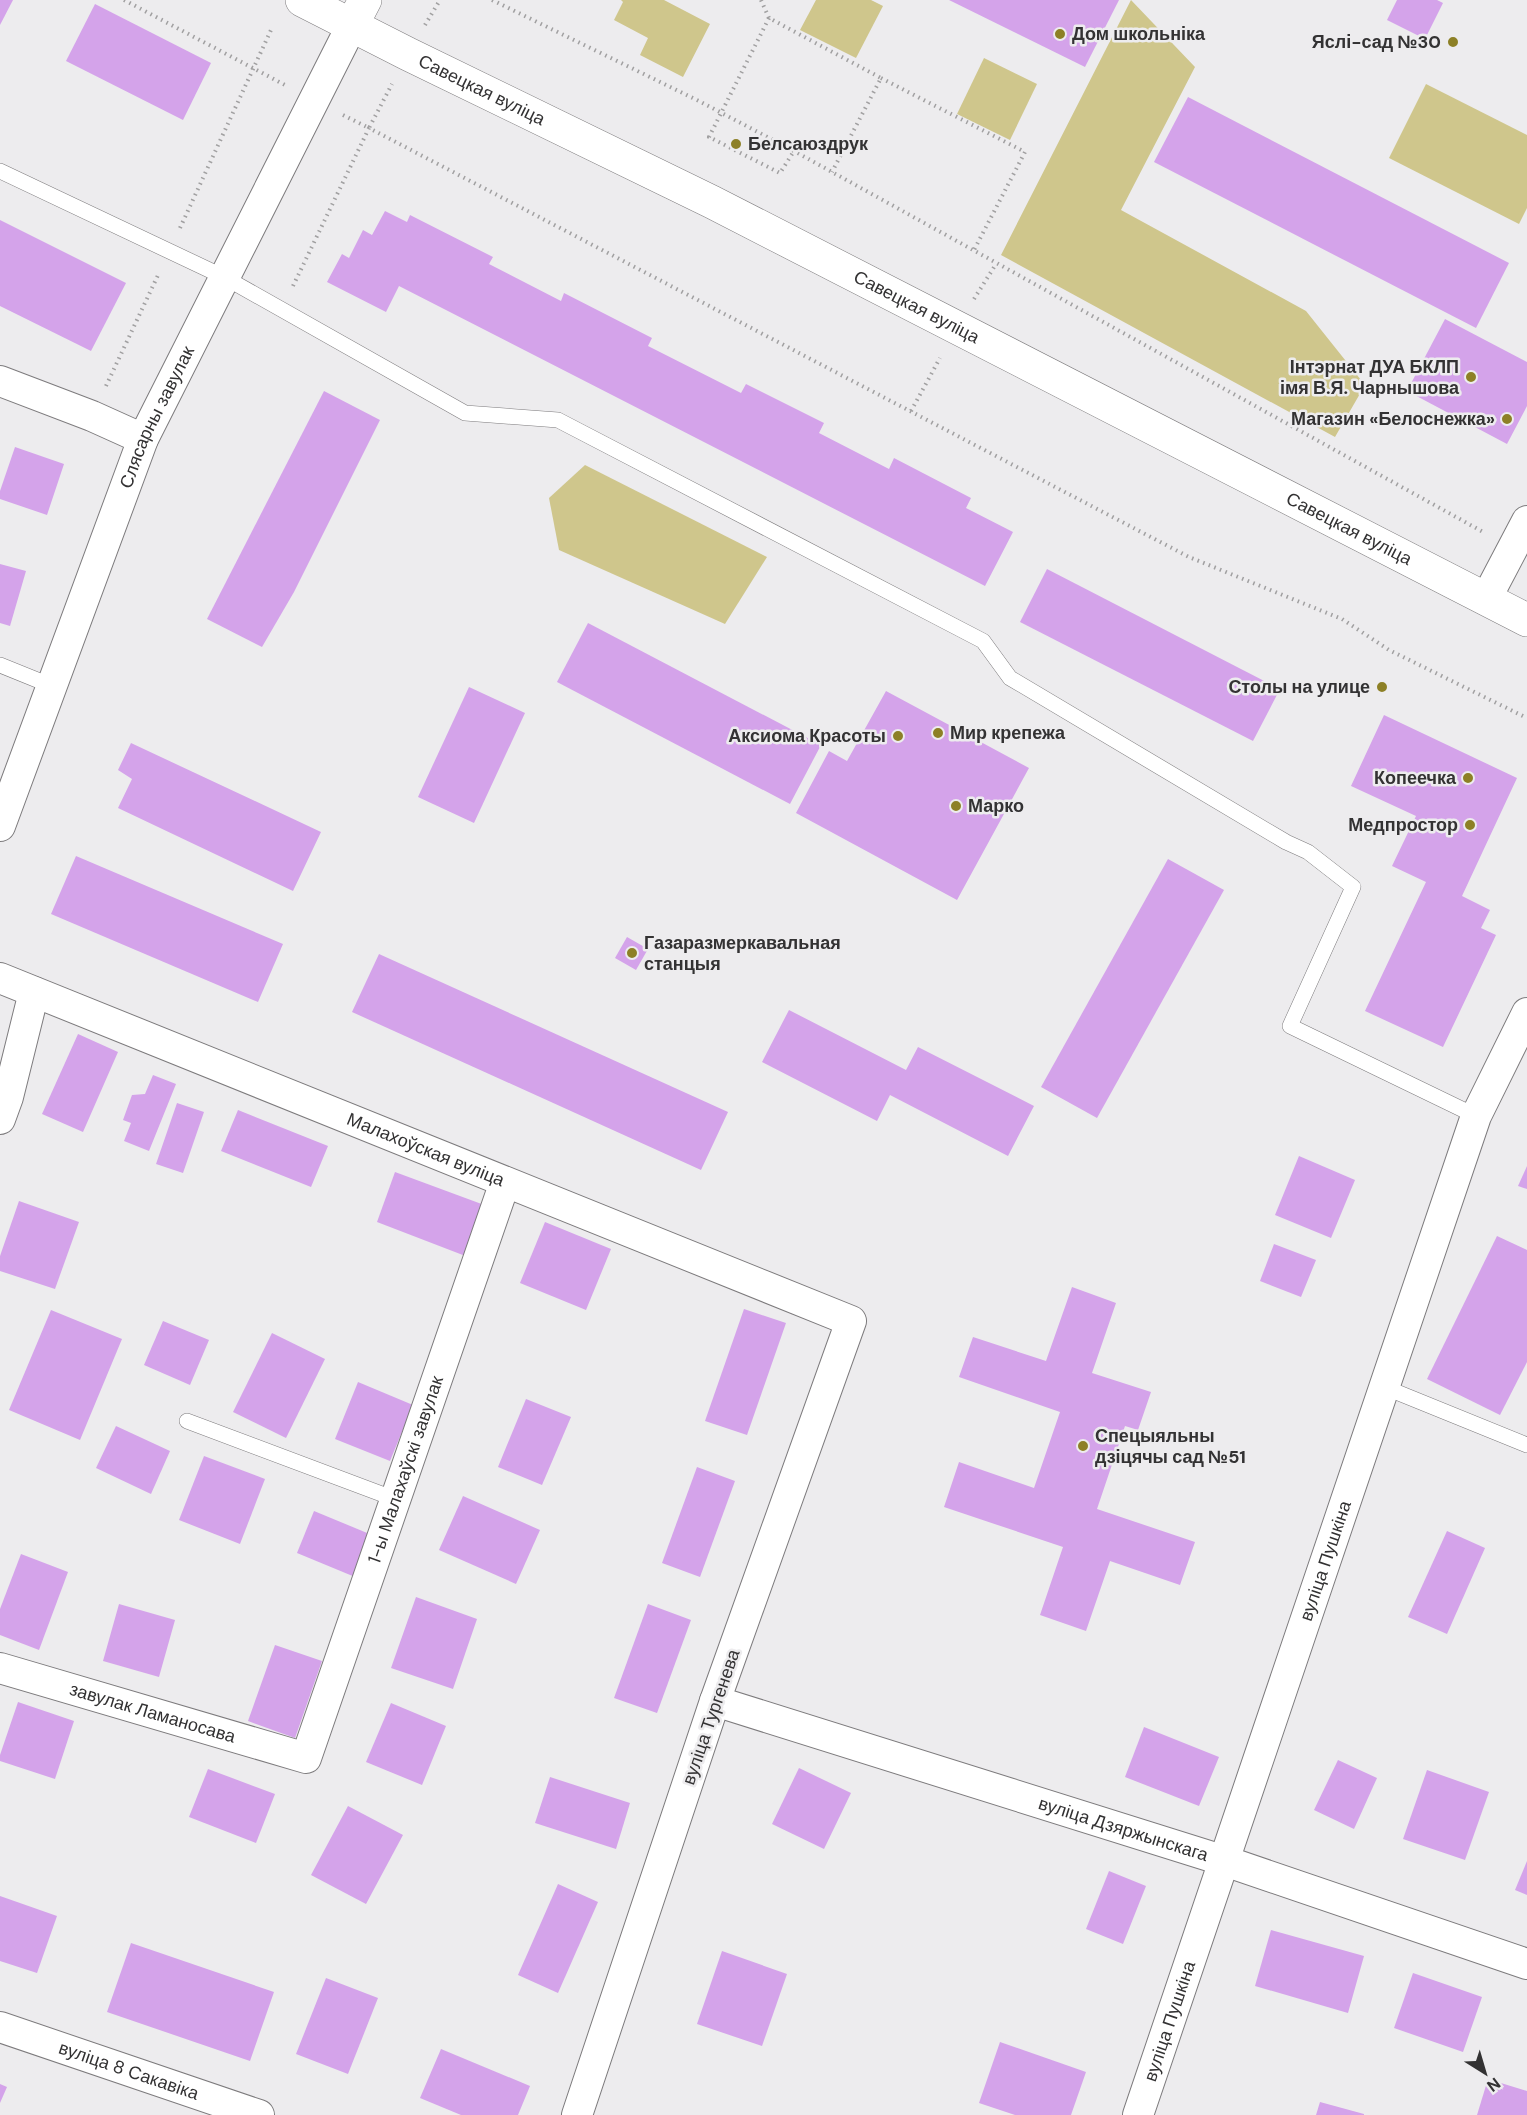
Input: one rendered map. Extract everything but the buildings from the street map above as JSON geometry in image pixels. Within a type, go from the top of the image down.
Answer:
[{"type":"main road","name":"Савецкая вуліца","points":[[302,0],[358,13],[712,202],[1527,620]]},
{"type":"street","name":"Слясарны завулак","points":[[0,826],[143,439],[358,13]]},
{"type":"street","points":[[0,381],[92,416],[143,439]]},
{"type":"street","points":[[1486,599],[1527,520]]},
{"type":"street","name":"Малахоўская вуліца","points":[[0,978],[851,1321]]},
{"type":"street","points":[[0,1119],[8,1097],[33,992]]},
{"type":"street","name":"вуліца Пушкіна","points":[[1138,2115],[1476,1116],[1527,1013]]},
{"type":"street","name":"1-ы Малахаўскі завулак","points":[[306,1758],[506,1182]]},
{"type":"street","name":"вуліца Тургенева","points":[[577,2115],[715,1701],[851,1321]]},
{"type":"street","name":"завулак Ламаносава","points":[[0,1668],[306,1758]]},
{"type":"street","name":"вуліца Дзяржынскага","points":[[715,1701],[1225,1861],[1527,1964]]},
{"type":"street","name":"вуліца 8 Сакавіка","points":[[0,2028],[259,2115]]},
{"type":"lane","points":[[0,171],[224,277],[465,413],[558,420],[983,641],[1010,678],[1286,842],[1308,852],[1353,887],[1290,1026],[1476,1116]]},
{"type":"lane","points":[[0,665],[52,686]]},
{"type":"lane","points":[[1384,1387],[1527,1445]]},
{"type":"lane","points":[[187,1421],[395,1499]]},
{"type":"path","points":[[124,0],[254,69]]},
{"type":"path","points":[[492,0],[794,151],[1512,549]]},
{"type":"path","points":[[761,0],[769,18],[1025,152],[973,252]]},
{"type":"path","points":[[769,18],[709,137],[780,174],[794,151]]},
{"type":"path","points":[[92,416],[271,30]]},
{"type":"path","points":[[832,172],[881,78]]},
{"type":"path","points":[[282,310],[369,128],[1189,556],[1342,619],[1389,650],[1527,718]]},
{"type":"shaded area","points":[[621,0],[664,0],[710,24],[683,77],[640,55],[648,38],[614,20],[623,2]]},
{"type":"shaded area","points":[[816,0],[871,0],[883,6],[856,58],[800,30]]},
{"type":"shaded area","points":[[1131,0],[1195,67],[1121,210],[1306,311],[1365,385],[1335,437],[1001,255]]},
{"type":"shaded area","points":[[984,58],[1037,84],[1010,140],[957,114]]},
{"type":"shaded area","points":[[1426,84],[1527,135],[1527,208],[1519,224],[1389,158]]},
{"type":"shaded area","points":[[585,465],[767,557],[725,624],[559,550],[549,498]]},
{"type":"place","name":"Дом школьніка","points":[[1060,34]]},
{"type":"place","name":"Яслі-сад №30","points":[[1453,42]]},
{"type":"place","name":"Белсаюздрук","points":[[736,144]]},
{"type":"place","name":"Інтэрнат ДУА БКЛП імя В.Я. Чарнышова","points":[[1471,377]]},
{"type":"place","name":"Магазин «Белоснежка»","points":[[1507,419]]},
{"type":"place","name":"Столы на улице","points":[[1382,687]]},
{"type":"place","name":"Мир крепежа","points":[[938,733]]},
{"type":"place","name":"Аксиома Красоты","points":[[898,736]]},
{"type":"place","name":"Копеечка","points":[[1468,778]]},
{"type":"place","name":"Марко","points":[[956,806]]},
{"type":"place","name":"Медпростор","points":[[1470,825]]},
{"type":"place","name":"Газаразмеркавальная станцыя","points":[[632,953]]},
{"type":"place","name":"Спецыяльны дзіцячы сад №51","points":[[1083,1446]]}]
